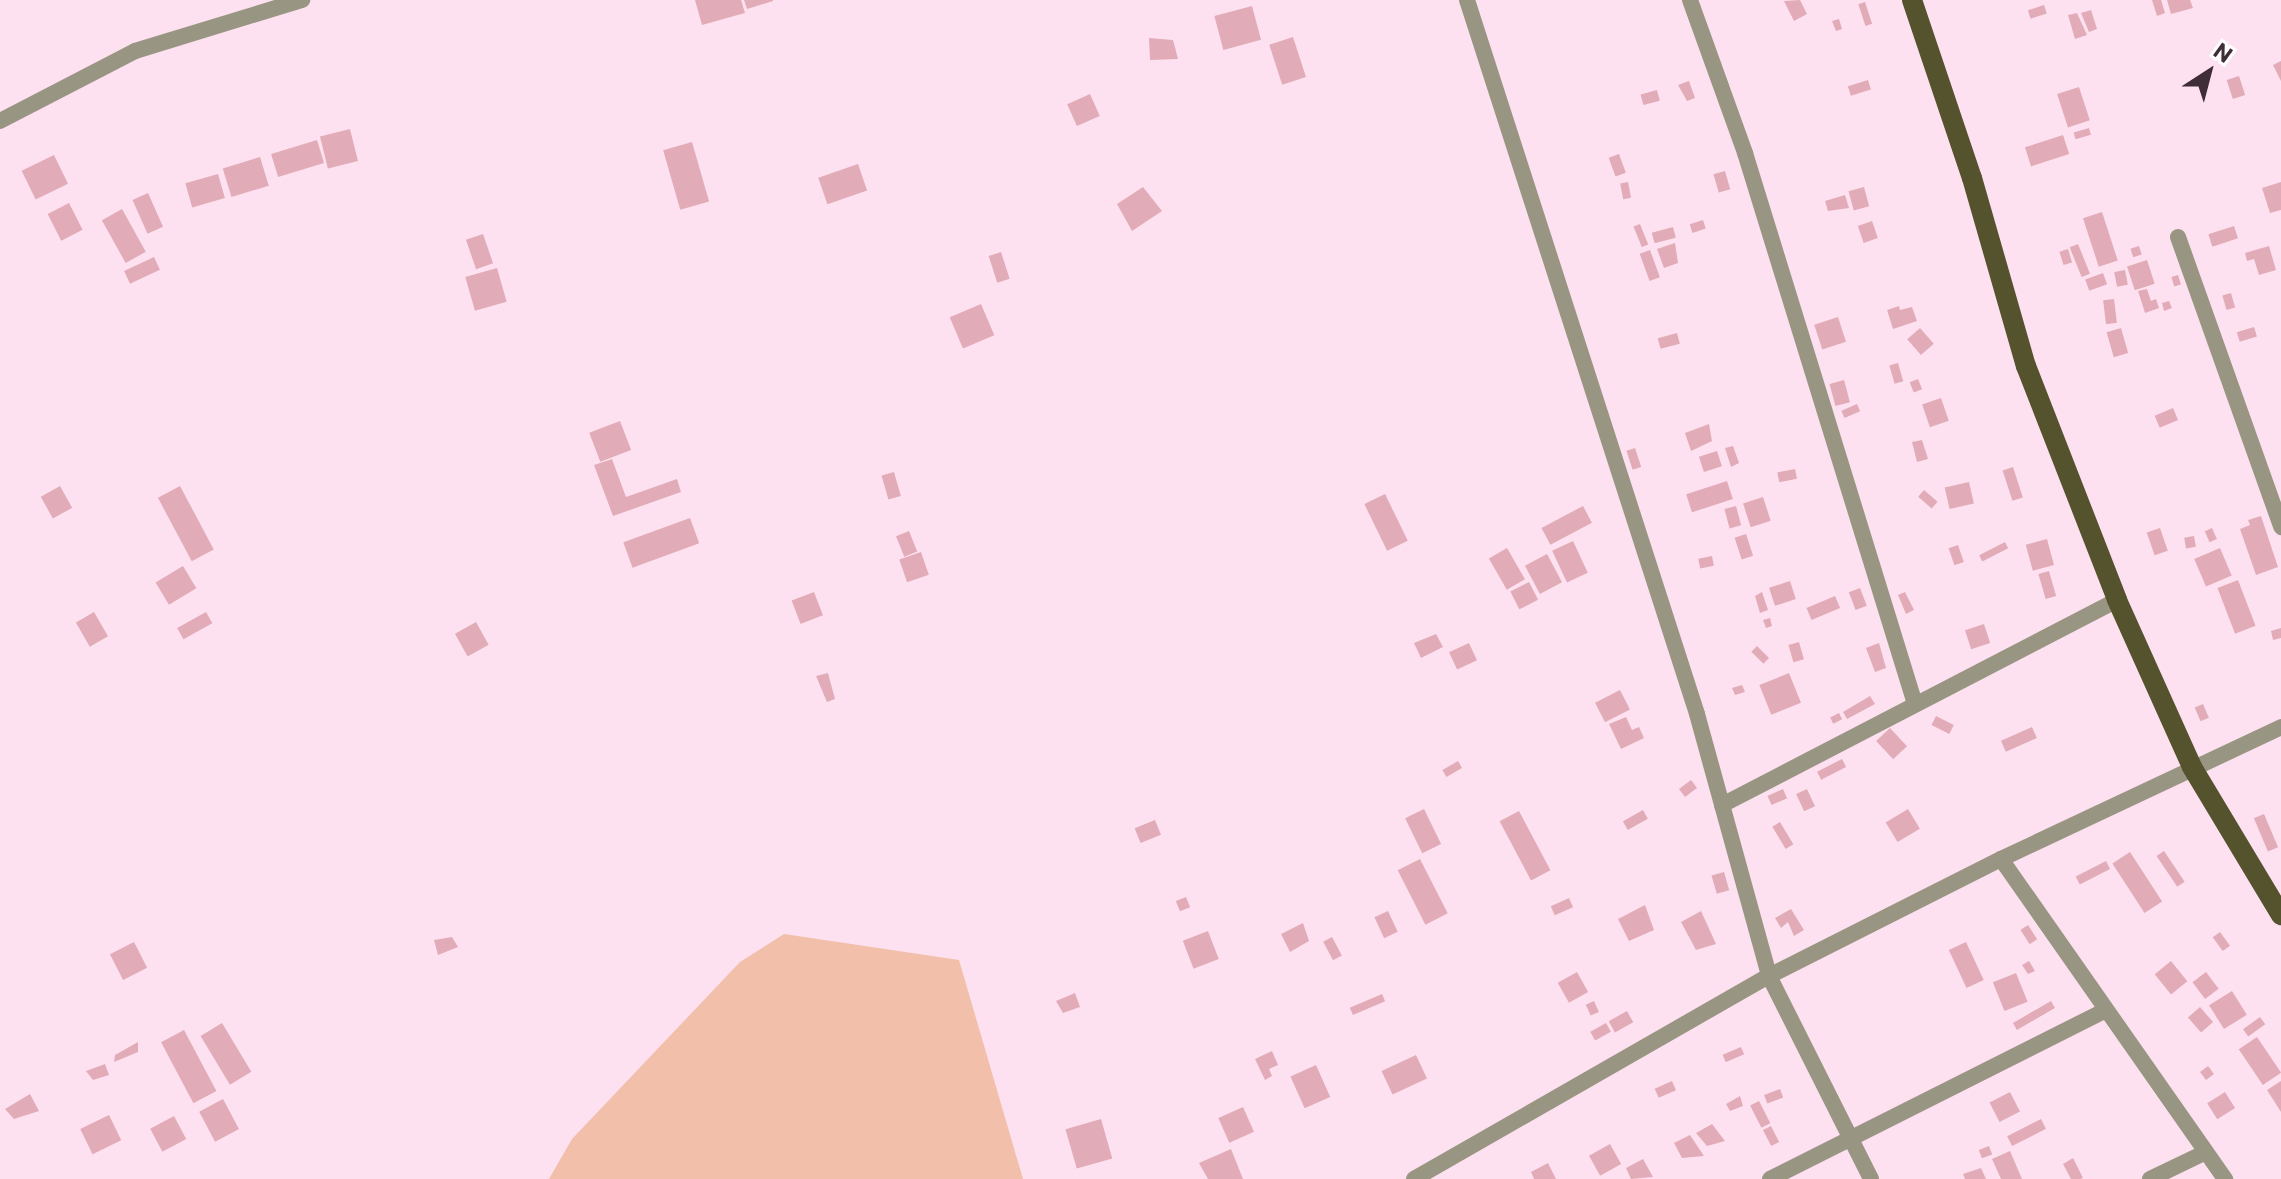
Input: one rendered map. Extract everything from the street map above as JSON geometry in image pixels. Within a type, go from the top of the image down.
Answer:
[{"type":"main road","points":[[1912,0],[1972,178],[2026,366],[2117,600],[2192,767],[2281,915]]},
{"type":"street","points":[[0,121],[135,51],[302,0]]},
{"type":"street","points":[[1467,0],[1697,714],[1769,976],[1871,1179]]},
{"type":"street","points":[[1690,0],[1745,153],[1915,704]]},
{"type":"street","points":[[2178,237],[2281,527]]},
{"type":"street","points":[[1722,805],[2117,600]]},
{"type":"street","points":[[1414,1179],[1437,1174],[1769,976],[2001,859],[2281,727]]},
{"type":"street","points":[[2001,859],[2225,1179]]},
{"type":"street","points":[[1770,1179],[2106,1010]]},
{"type":"street","points":[[2150,1179],[2206,1152]]},
{"type":"shaded area","points":[[784,934],[959,960],[1023,1179],[549,1179],[572,1139],[740,962]]},
{"type":"building","points":[[695,0],[741,0],[745,13],[702,25]]},
{"type":"building","points":[[744,0],[773,0],[773,1],[747,9]]},
{"type":"building","points":[[1800,0],[1807,14],[1794,21],[1784,1]]},
{"type":"building","points":[[2152,0],[2161,0],[2165,13],[2157,16]]},
{"type":"building","points":[[2167,0],[2190,0],[2193,8],[2171,14]]},
{"type":"building","points":[[1865,2],[1872,24],[1865,26],[1858,4]]},
{"type":"building","points":[[2044,5],[2047,14],[2031,19],[2028,10]]},
{"type":"building","points":[[1252,6],[1261,40],[1223,50],[1214,16]]},
{"type":"building","points":[[2091,10],[2097,29],[2089,32],[2081,13]]},
{"type":"building","points":[[2077,13],[2087,35],[2075,39],[2068,15]]},
{"type":"building","points":[[1839,19],[1842,29],[1836,31],[1832,21]]},
{"type":"building","points":[[1293,37],[1306,77],[1282,85],[1269,45]]},
{"type":"building","points":[[1149,38],[1173,40],[1178,59],[1150,60]]},
{"type":"building","points":[[2281,61],[2281,81],[2273,65]]},
{"type":"building","points":[[2239,76],[2245,95],[2233,99],[2227,80]]},
{"type":"building","points":[[1868,80],[1871,90],[1851,96],[1848,86]]},
{"type":"building","points":[[1689,81],[1695,98],[1687,101],[1678,85]]},
{"type":"building","points":[[2079,87],[2090,120],[2068,127],[2057,94]]},
{"type":"building","points":[[1657,90],[1660,101],[1643,105],[1641,94]]},
{"type":"building","points":[[1090,94],[1100,116],[1077,126],[1067,104]]},
{"type":"building","points":[[2089,128],[2091,135],[2076,139],[2074,132]]},
{"type":"building","points":[[350,129],[358,161],[328,169],[320,136]]},
{"type":"building","points":[[2063,135],[2069,154],[2031,166],[2025,147]]},
{"type":"building","points":[[317,140],[324,163],[278,177],[271,154]]},
{"type":"building","points":[[692,142],[709,202],[680,210],[663,150]]},
{"type":"building","points":[[1619,154],[1626,173],[1616,177],[1609,158]]},
{"type":"building","points":[[54,155],[68,184],[36,200],[22,171]]},
{"type":"building","points":[[260,157],[269,186],[231,197],[223,168]]},
{"type":"building","points":[[858,164],[867,190],[827,204],[818,178]]},
{"type":"building","points":[[1725,171],[1730,189],[1719,193],[1713,174]]},
{"type":"building","points":[[218,174],[225,198],[192,207],[185,183]]},
{"type":"building","points":[[1628,182],[1631,198],[1623,199],[1620,184]]},
{"type":"building","points":[[2281,182],[2281,210],[2270,213],[2262,188]]},
{"type":"building","points":[[1143,187],[1162,211],[1132,231],[1117,204]]},
{"type":"building","points":[[1864,187],[1869,206],[1854,210],[1849,191]]},
{"type":"building","points":[[148,193],[163,227],[148,234],[132,200]]},
{"type":"building","points":[[1845,195],[1849,208],[1828,211],[1825,201]]},
{"type":"building","points":[[69,203],[83,230],[61,241],[48,214]]},
{"type":"building","points":[[122,209],[146,252],[126,263],[102,220]]},
{"type":"building","points":[[2102,212],[2118,261],[2099,267],[2083,218]]},
{"type":"building","points":[[1703,220],[1706,229],[1692,233],[1690,224]]},
{"type":"building","points":[[1872,221],[1878,238],[1864,243],[1858,226]]},
{"type":"building","points":[[1640,224],[1648,244],[1642,247],[1634,227]]},
{"type":"building","points":[[2234,226],[2238,238],[2212,247],[2208,234]]},
{"type":"building","points":[[1673,227],[1676,238],[1655,243],[1652,233]]},
{"type":"building","points":[[483,234],[493,263],[476,269],[466,240]]},
{"type":"building","points":[[1675,243],[1678,263],[1664,268],[1657,249]]},
{"type":"building","points":[[2078,244],[2090,274],[2082,277],[2070,247]]},
{"type":"building","points":[[2139,246],[2142,255],[2133,257],[2130,249]]},
{"type":"building","points":[[2269,246],[2276,270],[2259,275],[2254,259],[2247,261],[2245,253]]},
{"type":"building","points":[[2068,249],[2072,262],[2063,265],[2059,252]]},
{"type":"building","points":[[1650,250],[1660,277],[1650,281],[1640,254]]},
{"type":"building","points":[[1001,252],[1010,279],[997,283],[989,256]]},
{"type":"building","points":[[154,257],[160,270],[130,284],[124,271]]},
{"type":"building","points":[[2147,260],[2155,284],[2135,290],[2127,266]]},
{"type":"building","points":[[497,268],[507,302],[475,311],[465,277]]},
{"type":"building","points":[[2125,270],[2128,285],[2117,287],[2114,272]]},
{"type":"building","points":[[2103,273],[2107,284],[2089,291],[2085,279]]},
{"type":"building","points":[[2178,275],[2181,285],[2174,287],[2171,277]]},
{"type":"building","points":[[2147,289],[2151,301],[2156,299],[2159,308],[2145,313],[2138,291]]},
{"type":"building","points":[[2231,293],[2235,307],[2226,310],[2222,295]]},
{"type":"building","points":[[2114,299],[2117,323],[2106,324],[2103,300]]},
{"type":"building","points":[[2169,301],[2172,308],[2164,311],[2162,303]]},
{"type":"building","points":[[981,304],[994,335],[963,349],[950,317]]},
{"type":"building","points":[[1899,306],[1900,310],[1912,307],[1917,321],[1893,329],[1887,310]]},
{"type":"building","points":[[1838,317],[1846,342],[1822,349],[1814,325]]},
{"type":"building","points":[[2254,327],[2257,337],[2240,342],[2237,332]]},
{"type":"building","points":[[1920,328],[1934,344],[1921,355],[1907,339]]},
{"type":"building","points":[[2121,328],[2128,353],[2114,357],[2107,332]]},
{"type":"building","points":[[1677,333],[1680,344],[1661,349],[1658,338]]},
{"type":"building","points":[[1898,363],[1903,381],[1895,384],[1889,365]]},
{"type":"building","points":[[1918,379],[1922,389],[1914,393],[1910,382]]},
{"type":"building","points":[[1844,380],[1850,402],[1835,406],[1830,384]]},
{"type":"building","points":[[1941,398],[1949,421],[1930,427],[1922,405]]},
{"type":"building","points":[[1857,404],[1860,411],[1844,418],[1841,411]]},
{"type":"building","points":[[2173,408],[2178,420],[2160,428],[2155,416]]},
{"type":"building","points":[[620,421],[631,450],[600,462],[589,433]]},
{"type":"building","points":[[1709,424],[1712,441],[1691,451],[1685,433]]},
{"type":"building","points":[[1922,440],[1928,459],[1917,462],[1912,442]]},
{"type":"building","points":[[1733,446],[1739,463],[1731,467],[1725,448]]},
{"type":"building","points":[[1635,448],[1641,467],[1633,470],[1626,451]]},
{"type":"building","points":[[1717,451],[1722,466],[1704,472],[1699,457]]},
{"type":"building","points":[[612,459],[626,497],[677,479],[681,492],[613,516],[594,465]]},
{"type":"building","points":[[2013,467],[2023,497],[2012,501],[2003,470]]},
{"type":"building","points":[[1795,469],[1797,479],[1779,482],[1777,472]]},
{"type":"building","points":[[894,472],[901,496],[888,500],[882,476]]},
{"type":"building","points":[[1727,481],[1733,499],[1692,512],[1686,494]]},
{"type":"building","points":[[1969,482],[1974,503],[1950,509],[1945,488]]},
{"type":"building","points":[[60,486],[72,508],[53,519],[41,497]]},
{"type":"building","points":[[180,486],[214,550],[192,561],[158,498]]},
{"type":"building","points":[[1924,490],[1938,502],[1932,509],[1918,497]]},
{"type":"building","points":[[1385,494],[1408,541],[1387,551],[1364,504]]},
{"type":"building","points":[[1763,497],[1771,521],[1751,527],[1743,503]]},
{"type":"building","points":[[1583,506],[1592,523],[1550,545],[1542,528]]},
{"type":"building","points":[[1736,506],[1741,525],[1730,528],[1724,509]]},
{"type":"building","points":[[2261,516],[2278,567],[2256,575],[2240,529],[2250,525],[2248,520]]},
{"type":"building","points":[[690,518],[699,543],[633,568],[623,542]]},
{"type":"building","points":[[2160,528],[2168,551],[2155,555],[2147,533]]},
{"type":"building","points":[[2212,528],[2217,539],[2210,542],[2205,531]]},
{"type":"building","points":[[909,531],[917,551],[904,557],[896,536]]},
{"type":"building","points":[[1746,534],[1753,556],[1742,560],[1735,538]]},
{"type":"building","points":[[2194,536],[2196,547],[2186,549],[2184,538]]},
{"type":"building","points":[[2047,539],[2054,565],[2033,571],[2026,545]]},
{"type":"building","points":[[1573,541],[1588,573],[1567,582],[1552,551]]},
{"type":"building","points":[[2005,542],[2008,548],[1982,561],[1979,555]]},
{"type":"building","points":[[1958,545],[1964,562],[1954,565],[1949,548]]},
{"type":"building","points":[[1507,548],[1525,579],[1507,590],[1489,558]]},
{"type":"building","points":[[2220,548],[2232,576],[2206,587],[2194,559]]},
{"type":"building","points":[[921,552],[929,575],[907,582],[899,559]]},
{"type":"building","points":[[1547,554],[1562,582],[1540,594],[1525,566]]},
{"type":"building","points":[[1712,556],[1714,566],[1700,568],[1698,559]]},
{"type":"building","points":[[183,566],[196,588],[169,605],[156,582]]},
{"type":"building","points":[[2049,571],[2056,596],[2046,599],[2038,574]]},
{"type":"building","points":[[2238,580],[2256,626],[2235,634],[2217,588]]},
{"type":"building","points":[[1790,581],[1796,599],[1775,606],[1769,588]]},
{"type":"building","points":[[1529,582],[1538,600],[1519,609],[1510,592]]},
{"type":"building","points":[[1860,588],[1867,606],[1856,610],[1849,592]]},
{"type":"building","points":[[814,592],[823,615],[801,624],[792,601]]},
{"type":"building","points":[[1762,592],[1768,610],[1760,613],[1755,596]]},
{"type":"building","points":[[1905,592],[1914,610],[1906,614],[1898,595]]},
{"type":"building","points":[[1835,596],[1840,608],[1812,620],[1806,608]]},
{"type":"building","points":[[94,612],[108,636],[90,647],[76,622]]},
{"type":"building","points":[[206,612],[212,623],[183,639],[177,628]]},
{"type":"building","points":[[1770,618],[1772,626],[1766,628],[1763,620]]},
{"type":"building","points":[[476,622],[489,645],[468,656],[455,634]]},
{"type":"building","points":[[1984,624],[1990,643],[1971,649],[1965,630]]},
{"type":"building","points":[[2281,628],[2281,638],[2273,640],[2271,631]]},
{"type":"building","points":[[1436,634],[1443,647],[1421,658],[1414,643]]},
{"type":"building","points":[[1799,642],[1804,659],[1793,662],[1788,645]]},
{"type":"building","points":[[1469,643],[1477,660],[1457,670],[1449,652]]},
{"type":"building","points":[[1879,643],[1886,668],[1875,672],[1866,648]]},
{"type":"building","points":[[1757,646],[1769,658],[1763,664],[1751,652]]},
{"type":"building","points":[[828,673],[835,699],[827,702],[816,676]]},
{"type":"building","points":[[1789,673],[1801,703],[1771,715],[1759,685]]},
{"type":"building","points":[[1742,685],[1745,692],[1735,695],[1732,688]]},
{"type":"building","points":[[1620,690],[1630,710],[1605,722],[1595,703]]},
{"type":"building","points":[[1870,696],[1875,704],[1847,719],[1843,712]]},
{"type":"building","points":[[2203,704],[2209,718],[2201,721],[2195,708]]},
{"type":"building","points":[[1839,713],[1842,719],[1833,724],[1830,718]]},
{"type":"building","points":[[1936,716],[1954,725],[1949,734],[1931,725]]},
{"type":"building","points":[[1626,717],[1632,730],[1639,727],[1644,738],[1621,749],[1609,724]]},
{"type":"building","points":[[2032,727],[2037,738],[2006,752],[2001,741]]},
{"type":"building","points":[[1890,728],[1907,746],[1893,759],[1876,741]]},
{"type":"building","points":[[1842,759],[1846,767],[1821,780],[1817,772]]},
{"type":"building","points":[[1458,761],[1462,768],[1446,777],[1442,770]]},
{"type":"building","points":[[1691,780],[1697,788],[1685,797],[1679,789]]},
{"type":"building","points":[[1783,789],[1787,798],[1772,805],[1767,796]]},
{"type":"building","points":[[1807,789],[1815,806],[1804,811],[1796,794]]},
{"type":"building","points":[[1424,809],[1441,844],[1422,853],[1405,818]]},
{"type":"building","points":[[1908,809],[1920,829],[1898,842],[1886,822]]},
{"type":"building","points":[[1643,810],[1648,819],[1628,830],[1623,821]]},
{"type":"building","points":[[1519,811],[1550,870],[1531,880],[1500,821]]},
{"type":"building","points":[[2264,814],[2278,847],[2268,851],[2254,818]]},
{"type":"building","points":[[1155,820],[1161,835],[1141,843],[1135,828]]},
{"type":"building","points":[[1780,822],[1793,844],[1786,849],[1772,827]]},
{"type":"building","points":[[2164,851],[2185,882],[2177,887],[2157,856]]},
{"type":"building","points":[[2130,852],[2162,901],[2145,913],[2112,863]]},
{"type":"building","points":[[1420,859],[1448,913],[1425,925],[1398,870]]},
{"type":"building","points":[[2106,861],[2110,869],[2080,884],[2076,876]]},
{"type":"building","points":[[1724,872],[1729,890],[1717,894],[1712,876]]},
{"type":"building","points":[[1186,897],[1190,907],[1180,911],[1176,901]]},
{"type":"building","points":[[1569,898],[1573,907],[1555,915],[1551,906]]},
{"type":"building","points":[[1645,905],[1654,930],[1629,941],[1618,919]]},
{"type":"building","points":[[1791,909],[1804,930],[1794,936],[1788,922],[1781,928],[1775,918]]},
{"type":"building","points":[[1388,911],[1398,932],[1384,938],[1374,917]]},
{"type":"building","points":[[1701,911],[1716,944],[1696,950],[1681,922]]},
{"type":"building","points":[[1303,923],[1309,941],[1290,952],[1281,934]]},
{"type":"building","points":[[2028,925],[2037,939],[2030,944],[2020,930]]},
{"type":"building","points":[[1208,931],[1219,959],[1194,969],[1183,941]]},
{"type":"building","points":[[2220,932],[2230,946],[2223,951],[2213,937]]},
{"type":"building","points":[[452,937],[458,947],[438,955],[434,940]]},
{"type":"building","points":[[1332,937],[1342,956],[1333,960],[1323,942]]},
{"type":"building","points":[[134,942],[147,968],[123,980],[110,954]]},
{"type":"building","points":[[1966,942],[1984,980],[1967,988],[1949,950]]},
{"type":"building","points":[[2029,961],[2035,971],[2028,974],[2022,965]]},
{"type":"building","points":[[2171,961],[2187,981],[2171,994],[2155,974]]},
{"type":"building","points":[[1577,972],[1588,992],[1569,1003],[1558,983]]},
{"type":"building","points":[[2206,972],[2219,989],[2205,999],[2192,982]]},
{"type":"building","points":[[2016,973],[2028,1002],[2004,1011],[1993,982]]},
{"type":"building","points":[[2232,991],[2247,1015],[2224,1029],[2209,1005]]},
{"type":"building","points":[[1075,993],[1080,1007],[1063,1013],[1056,1001]]},
{"type":"building","points":[[1382,994],[1385,1001],[1353,1015],[1350,1008]]},
{"type":"building","points":[[1594,1001],[1599,1012],[1591,1016],[1586,1005]]},
{"type":"building","points":[[2051,1001],[2055,1008],[2017,1030],[2013,1023]]},
{"type":"building","points":[[2200,1007],[2213,1022],[2201,1033],[2188,1017]]},
{"type":"building","points":[[1627,1011],[1633,1022],[1615,1033],[1609,1021]]},
{"type":"building","points":[[2260,1017],[2265,1024],[2248,1037],[2243,1029]]},
{"type":"building","points":[[222,1023],[251,1072],[230,1085],[201,1036]]},
{"type":"building","points":[[1606,1023],[1611,1032],[1595,1040],[1590,1032]]},
{"type":"building","points":[[184,1030],[216,1091],[193,1103],[161,1042]]},
{"type":"building","points":[[2257,1037],[2281,1073],[2263,1085],[2239,1049]]},
{"type":"building","points":[[138,1042],[138,1052],[114,1062],[115,1055]]},
{"type":"building","points":[[1741,1047],[1744,1054],[1726,1062],[1723,1055]]},
{"type":"building","points":[[1272,1051],[1278,1065],[1269,1069],[1272,1076],[1265,1080],[1255,1059]]},
{"type":"building","points":[[1416,1055],[1427,1079],[1393,1095],[1382,1071]]},
{"type":"building","points":[[105,1064],[109,1075],[93,1080],[86,1071]]},
{"type":"building","points":[[1316,1065],[1330,1097],[1305,1108],[1290,1076]]},
{"type":"building","points":[[2208,1066],[2214,1074],[2206,1080],[2200,1072]]},
{"type":"building","points":[[1672,1081],[1676,1090],[1659,1098],[1655,1089]]},
{"type":"building","points":[[2281,1081],[2281,1112],[2267,1090]]},
{"type":"building","points":[[1780,1089],[1783,1097],[1767,1103],[1764,1095]]},
{"type":"building","points":[[2010,1092],[2020,1112],[1999,1122],[1990,1102]]},
{"type":"building","points":[[2225,1092],[2235,1108],[2217,1119],[2207,1103]]},
{"type":"building","points":[[30,1094],[39,1111],[14,1119],[5,1109]]},
{"type":"building","points":[[1740,1096],[1743,1106],[1730,1111],[1726,1104]]},
{"type":"building","points":[[223,1099],[239,1129],[215,1142],[199,1112]]},
{"type":"building","points":[[1759,1101],[1770,1123],[1761,1128],[1750,1106]]},
{"type":"building","points":[[1243,1107],[1254,1132],[1229,1143],[1218,1118]]},
{"type":"building","points":[[109,1115],[121,1140],[93,1154],[80,1129]]},
{"type":"building","points":[[174,1116],[186,1139],[162,1152],[150,1129]]},
{"type":"building","points":[[1101,1119],[1112,1158],[1077,1169],[1065,1129]]},
{"type":"building","points":[[2041,1119],[2046,1129],[2012,1146],[2007,1136]]},
{"type":"building","points":[[1712,1124],[1725,1141],[1707,1146],[1696,1133]]},
{"type":"building","points":[[1771,1126],[1779,1142],[1771,1146],[1763,1130]]},
{"type":"building","points":[[1690,1135],[1704,1156],[1682,1158],[1674,1143]]},
{"type":"building","points":[[1610,1144],[1621,1164],[1600,1176],[1589,1156]]},
{"type":"building","points":[[1989,1146],[1992,1154],[1982,1158],[1979,1150]]},
{"type":"building","points":[[1231,1149],[1243,1179],[1208,1179],[1199,1163]]},
{"type":"building","points":[[2010,1151],[2022,1179],[2001,1179],[1992,1159]]},
{"type":"building","points":[[2073,1158],[2083,1178],[2071,1179],[2063,1164]]},
{"type":"building","points":[[1643,1159],[1653,1177],[1631,1179],[1626,1168]]},
{"type":"building","points":[[1548,1163],[1556,1179],[1534,1179],[1531,1172]]},
{"type":"building","points":[[1981,1168],[1986,1179],[1965,1179],[1963,1174]]}]
